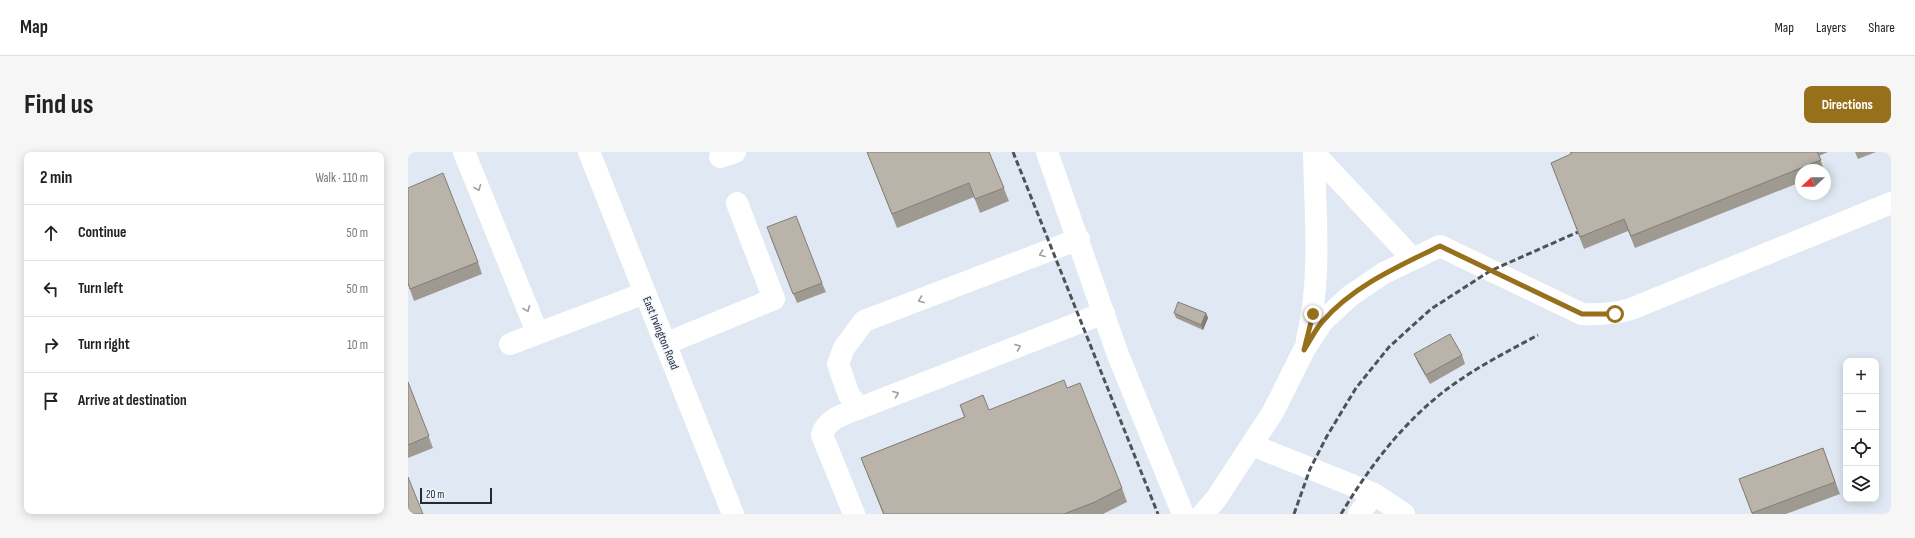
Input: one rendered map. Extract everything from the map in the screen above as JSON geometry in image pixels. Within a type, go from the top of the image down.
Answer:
[{"type":"street","points":[[464,152],[537,332]]},
{"type":"street","name":"East Irvington Road","points":[[589,152],[733,514]]},
{"type":"street","points":[[1047,152],[1118,354],[1183,514]]},
{"type":"street","points":[[1314,153],[1413,259]]},
{"type":"street","points":[[1304,350],[1313,314],[1316,269],[1314,153]]},
{"type":"street","points":[[665,344],[774,299],[737,203]]},
{"type":"street","points":[[1203,514],[1216,499],[1273,412],[1304,350],[1322,322],[1350,296],[1384,273],[1440,246],[1582,314],[1615,314],[1631,309],[1891,204]]},
{"type":"street","points":[[860,408],[849,395],[838,364],[844,348],[864,321],[1078,239]]},
{"type":"street","points":[[510,344],[537,332],[645,292]]},
{"type":"street","points":[[854,514],[822,435],[824,428],[831,421],[860,408],[1104,313]]},
{"type":"street","points":[[1252,445],[1374,494],[1404,514]]},
{"type":"street","points":[[1359,514],[1374,494]]},
{"type":"building","points":[[867,152],[989,152],[1004,188],[975,199],[969,183],[892,214]]},
{"type":"building","points":[[1571,152],[1817,152],[1821,160],[1811,164],[1795,164],[1795,170],[1631,236],[1624,219],[1580,237],[1551,163],[1571,154]]},
{"type":"building","points":[[443,173],[478,262],[410,289],[408,283],[408,188]]},
{"type":"building","points":[[796,216],[822,283],[793,294],[767,227]]},
{"type":"building","points":[[1178,302],[1206,313],[1201,325],[1174,313]]},
{"type":"building","points":[[1450,334],[1462,355],[1426,375],[1414,354]]},
{"type":"building","points":[[1064,380],[1067,388],[1080,383],[1122,488],[1095,502],[1064,514],[884,514],[861,458],[965,417],[960,405],[983,395],[989,410]]},
{"type":"building","points":[[408,382],[429,436],[408,445]]},
{"type":"building","points":[[1823,448],[1835,482],[1752,513],[1739,479]]},
{"type":"building","points":[[408,477],[423,514],[408,514]]},
{"type":"railway","points":[[1013,152],[1158,514]]},
{"type":"railway","points":[[1294,514],[1310,469],[1327,436],[1356,388],[1389,347],[1431,309],[1490,271],[1578,232]]},
{"type":"railway","points":[[1341,514],[1372,467],[1396,437],[1422,410],[1437,397],[1473,371],[1538,335]]},
{"type":"route","points":[[1313,314],[1304,350],[1322,322],[1350,296],[1384,273],[1440,246],[1582,314],[1615,314]]}]
